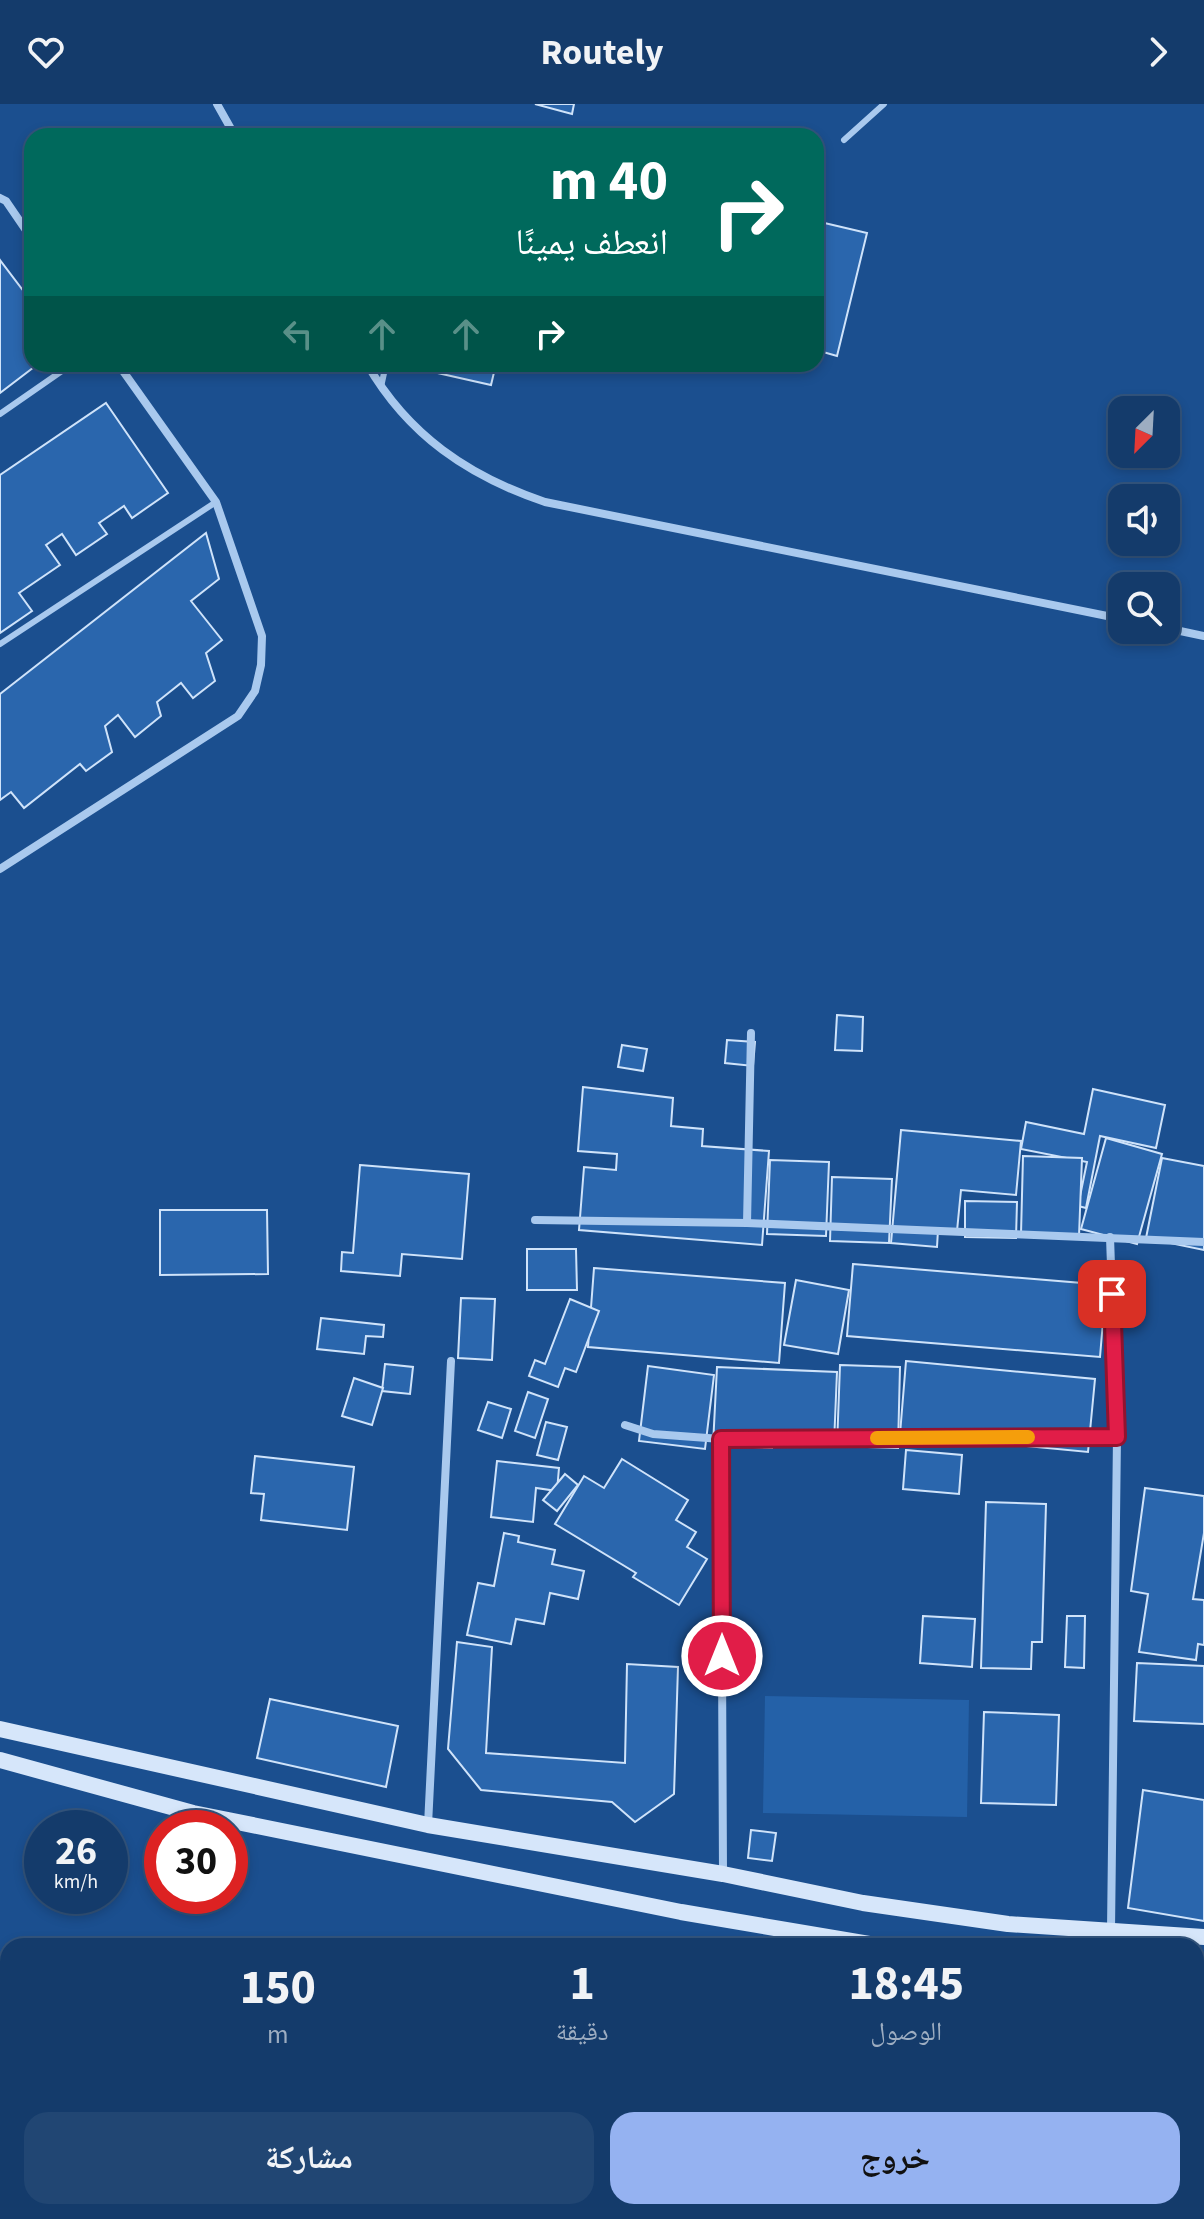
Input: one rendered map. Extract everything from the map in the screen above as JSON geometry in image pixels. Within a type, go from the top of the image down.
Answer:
[{"type":"main road","points":[[0,1729],[428,1825],[723,1874],[863,1903],[1008,1924],[1204,1937]]},
{"type":"main road","points":[[0,1760],[193,1813],[681,1912],[834,1938]]},
{"type":"street","points":[[217,104],[230,128]]},
{"type":"street","points":[[0,198],[6,201],[24,227]]},
{"type":"street","points":[[0,869],[238,716],[255,691],[261,665],[262,636],[216,502],[124,372]]},
{"type":"street","points":[[372,372],[402,416],[438,449],[469,471],[505,489],[545,502],[1108,616]]},
{"type":"street","points":[[1180,631],[1204,636]]},
{"type":"street","points":[[747,1223],[751,1033]]},
{"type":"street","points":[[535,1220],[747,1223],[1204,1242]]},
{"type":"street","points":[[1110,1237],[1117,1437],[1111,1930]]},
{"type":"street","points":[[428,1825],[451,1361]]},
{"type":"street","points":[[625,1425],[653,1434],[721,1439],[1117,1437]]},
{"type":"street","points":[[721,1439],[723,1874]]},
{"type":"lane","points":[[844,140],[884,104]]},
{"type":"lane","points":[[0,414],[60,372]]},
{"type":"lane","points":[[381,387],[384,372]]},
{"type":"lane","points":[[0,644],[216,502]]},
{"type":"shaded area","points":[[765,1696],[969,1700],[967,1817],[763,1813]]},
{"type":"building","points":[[535,104],[574,104],[572,114]]},
{"type":"building","points":[[824,223],[867,233],[837,356],[824,352]]},
{"type":"building","points":[[0,260],[24,292],[24,372],[28,372],[0,393]]},
{"type":"building","points":[[433,372],[494,372],[491,385]]},
{"type":"building","points":[[106,403],[168,493],[132,518],[124,506],[99,523],[107,534],[76,555],[62,534],[46,545],[60,565],[19,593],[32,611],[0,633],[0,475]]},
{"type":"building","points":[[206,533],[219,579],[191,601],[222,640],[206,653],[215,681],[193,698],[181,683],[157,702],[161,716],[135,737],[118,715],[105,726],[112,752],[86,771],[80,764],[24,808],[11,792],[0,800],[0,694]]},
{"type":"building","points":[[837,1015],[863,1017],[862,1051],[835,1050]]},
{"type":"building","points":[[727,1040],[755,1042],[753,1066],[725,1063]]},
{"type":"building","points":[[622,1045],[647,1049],[643,1071],[618,1067]]},
{"type":"building","points":[[583,1087],[673,1098],[671,1126],[703,1129],[702,1146],[769,1151],[762,1245],[579,1230],[584,1167],[616,1170],[617,1154],[578,1151]]},
{"type":"building","points":[[1093,1089],[1165,1105],[1156,1148],[1100,1136],[1086,1208],[1078,1206],[1087,1162],[1021,1149],[1026,1122],[1084,1134]]},
{"type":"building","points":[[901,1130],[1021,1141],[1016,1195],[961,1190],[957,1231],[938,1230],[937,1247],[891,1243]]},
{"type":"building","points":[[1106,1138],[1162,1154],[1137,1244],[1081,1229]]},
{"type":"building","points":[[1023,1156],[1082,1158],[1079,1236],[1021,1234]]},
{"type":"building","points":[[1162,1158],[1204,1166],[1204,1250],[1146,1238]]},
{"type":"building","points":[[770,1160],[829,1162],[826,1236],[767,1234]]},
{"type":"building","points":[[360,1165],[469,1174],[462,1259],[402,1254],[400,1276],[341,1271],[342,1252],[353,1253]]},
{"type":"building","points":[[832,1177],[892,1179],[889,1243],[830,1241]]},
{"type":"building","points":[[965,1201],[1017,1202],[1016,1238],[965,1237]]},
{"type":"building","points":[[160,1210],[267,1210],[268,1274],[160,1275]]},
{"type":"building","points":[[527,1249],[576,1249],[577,1290],[527,1290]]},
{"type":"building","points":[[853,1264],[1106,1285],[1100,1357],[847,1336]]},
{"type":"building","points":[[594,1268],[785,1283],[779,1363],[588,1347]]},
{"type":"building","points":[[796,1280],[849,1290],[838,1354],[784,1345]]},
{"type":"building","points":[[461,1298],[495,1299],[492,1360],[458,1358]]},
{"type":"building","points":[[570,1299],[599,1311],[576,1372],[565,1368],[558,1387],[529,1376],[535,1360],[545,1364]]},
{"type":"building","points":[[321,1318],[384,1325],[383,1337],[366,1336],[364,1354],[317,1349]]},
{"type":"building","points":[[906,1361],[1095,1379],[1088,1452],[900,1434]]},
{"type":"building","points":[[385,1364],[413,1367],[410,1394],[382,1391]]},
{"type":"building","points":[[840,1365],[900,1367],[898,1448],[837,1446]]},
{"type":"building","points":[[648,1366],[714,1375],[705,1449],[639,1441]]},
{"type":"building","points":[[717,1367],[837,1372],[834,1444],[772,1441],[772,1448],[713,1445]]},
{"type":"building","points":[[354,1378],[383,1388],[372,1425],[342,1416]]},
{"type":"building","points":[[528,1392],[548,1399],[535,1438],[515,1431]]},
{"type":"building","points":[[488,1402],[511,1409],[502,1438],[478,1430]]},
{"type":"building","points":[[546,1422],[567,1427],[558,1460],[537,1455]]},
{"type":"building","points":[[906,1450],[962,1455],[959,1494],[903,1489]]},
{"type":"building","points":[[255,1456],[354,1467],[347,1530],[261,1520],[264,1494],[251,1493]]},
{"type":"building","points":[[622,1459],[688,1500],[676,1520],[696,1532],[687,1547],[707,1559],[679,1605],[633,1577],[636,1573],[555,1524],[584,1476],[604,1488]]},
{"type":"building","points":[[497,1461],[559,1468],[557,1491],[536,1488],[533,1522],[491,1517]]},
{"type":"building","points":[[565,1474],[578,1485],[557,1511],[543,1500]]},
{"type":"building","points":[[1145,1488],[1204,1496],[1204,1533],[1193,1599],[1204,1600],[1204,1645],[1198,1644],[1196,1660],[1139,1652],[1148,1594],[1131,1591]]},
{"type":"building","points":[[986,1502],[1046,1504],[1042,1642],[1032,1642],[1031,1669],[981,1668]]},
{"type":"building","points":[[504,1533],[519,1536],[518,1542],[555,1550],[552,1564],[584,1571],[578,1599],[550,1593],[544,1624],[516,1619],[511,1644],[467,1635],[478,1583],[494,1586]]},
{"type":"building","points":[[923,1616],[975,1619],[972,1667],[920,1663]]},
{"type":"building","points":[[1067,1616],[1085,1616],[1084,1668],[1065,1667]]},
{"type":"building","points":[[457,1642],[492,1647],[486,1753],[625,1763],[627,1664],[678,1667],[674,1794],[635,1822],[612,1802],[481,1790],[448,1749]]},
{"type":"building","points":[[1137,1663],[1204,1666],[1204,1724],[1134,1721]]},
{"type":"building","points":[[270,1699],[398,1726],[386,1787],[257,1758]]},
{"type":"building","points":[[984,1712],[1059,1715],[1056,1805],[981,1803]]},
{"type":"building","points":[[1143,1790],[1204,1800],[1204,1921],[1128,1908]]},
{"type":"building","points":[[751,1830],[776,1833],[772,1861],[748,1858]]},
{"type":"slow traffic","points":[[877,1438],[1028,1437]]},
{"type":"route","points":[[722,1656],[721,1439],[1117,1437],[1112,1294]]}]
